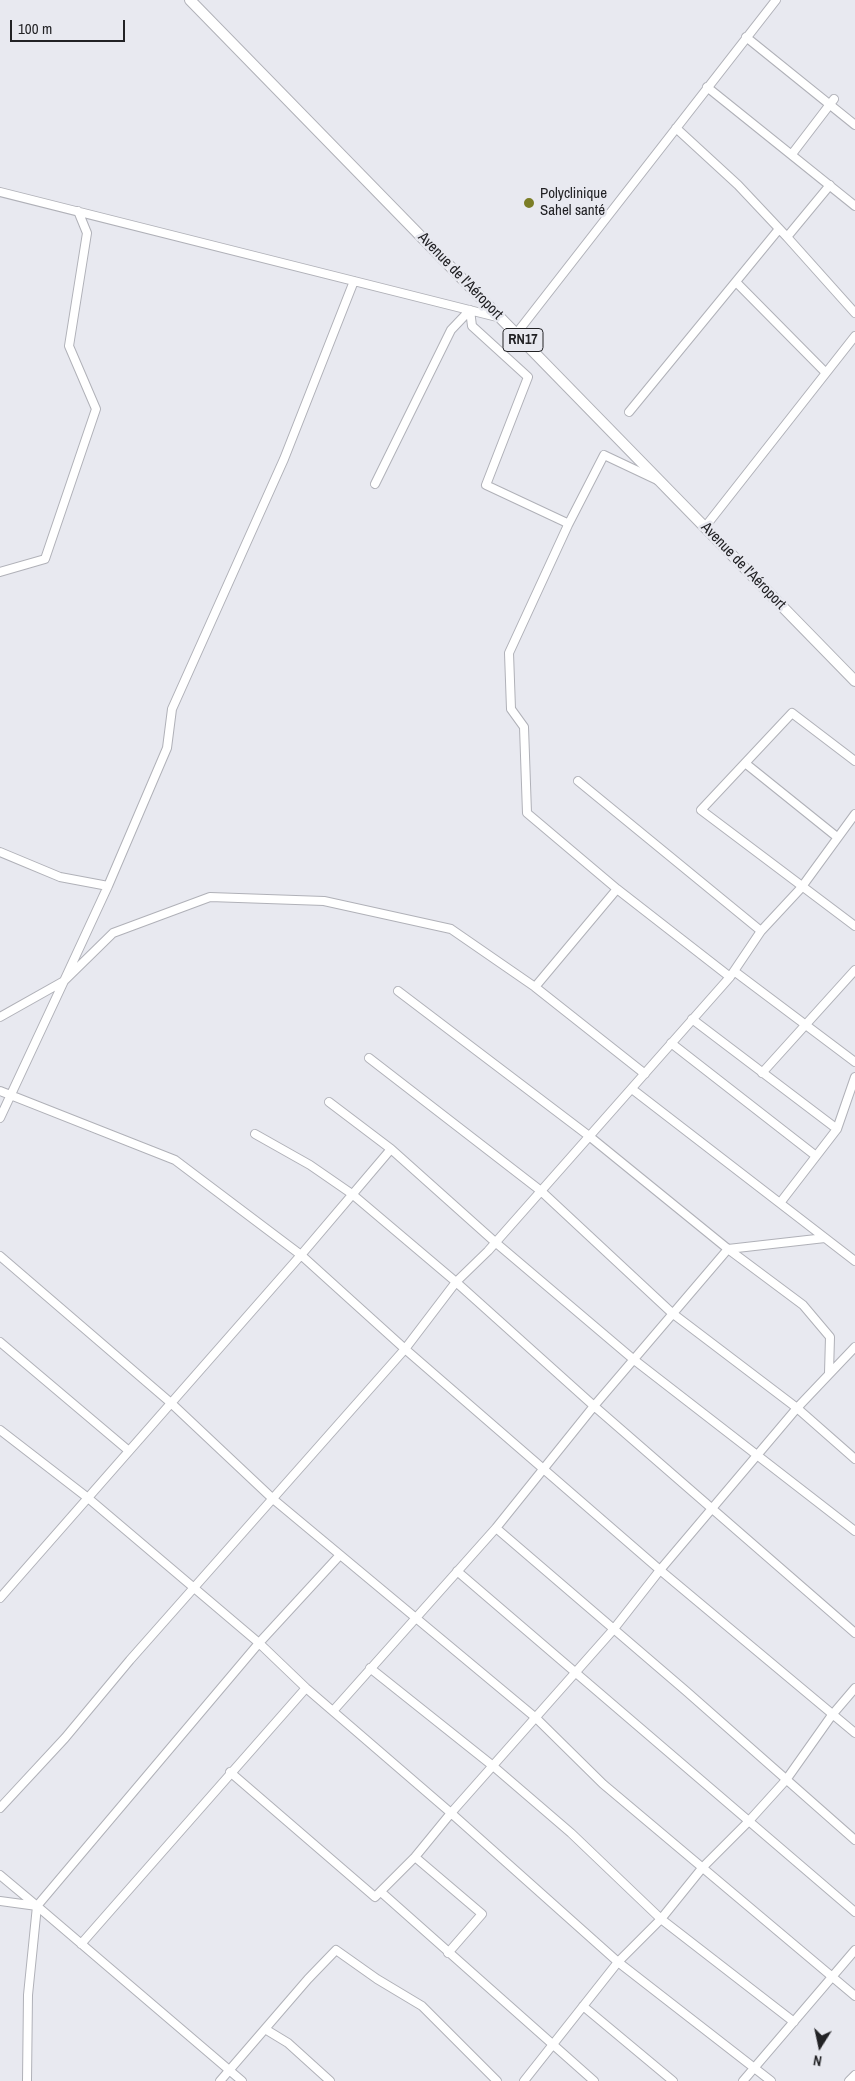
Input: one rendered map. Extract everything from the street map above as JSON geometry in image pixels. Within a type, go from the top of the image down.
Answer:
[{"type":"main road","name":"Avenue de l'Aéroport","points":[[190,0],[855,681]]},
{"type":"street","points":[[516,334],[776,0]]},
{"type":"street","points":[[746,37],[832,102],[855,125]]},
{"type":"street","points":[[707,87],[855,206]]},
{"type":"street","points":[[792,154],[832,102]]},
{"type":"street","points":[[676,128],[738,185],[855,313]]},
{"type":"street","points":[[787,237],[830,185]]},
{"type":"street","points":[[0,192],[501,318]]},
{"type":"street","points":[[0,572],[45,559],[96,409],[69,346],[87,232],[78,211]]},
{"type":"street","points":[[629,412],[779,229]]},
{"type":"street","points":[[0,1118],[108,886],[167,748],[172,709],[284,459],[354,281]]},
{"type":"street","points":[[736,282],[826,373]]},
{"type":"street","points":[[375,484],[451,330],[470,310]]},
{"type":"street","points":[[470,310],[472,326],[528,377],[486,485],[565,522],[568,526]]},
{"type":"street","points":[[705,527],[855,336]]},
{"type":"street","points":[[661,482],[604,454],[509,653],[511,709],[524,727],[528,813],[617,889],[855,1062]]},
{"type":"street","points":[[855,760],[792,713],[701,810],[801,888],[855,926]]},
{"type":"street","points":[[745,763],[836,837]]},
{"type":"street","points":[[578,781],[761,930]]},
{"type":"street","points":[[0,1808],[65,1738],[193,1589],[405,1349],[456,1282],[541,1191],[732,974],[761,930],[801,888],[836,837],[855,814]]},
{"type":"street","points":[[0,852],[60,878],[108,886]]},
{"type":"street","points":[[534,987],[617,889]]},
{"type":"street","points":[[0,1018],[64,981],[113,933],[210,897],[324,901],[451,929],[534,987],[645,1074]]},
{"type":"street","points":[[762,1073],[855,970]]},
{"type":"street","points":[[398,991],[589,1136],[728,1249],[796,1300],[830,1337],[829,1373]]},
{"type":"street","points":[[692,1019],[837,1129]]},
{"type":"street","points":[[671,1043],[816,1156]]},
{"type":"street","points":[[369,1058],[541,1191],[672,1313],[796,1408],[855,1458]]},
{"type":"street","points":[[780,1203],[837,1129],[855,1077]]},
{"type":"street","points":[[632,1089],[855,1261]]},
{"type":"street","points":[[0,1091],[175,1160],[301,1255],[405,1349],[660,1570],[855,1733]]},
{"type":"street","points":[[329,1102],[391,1149],[495,1242],[633,1359],[855,1531]]},
{"type":"street","points":[[255,1134],[310,1165],[352,1194],[456,1282],[594,1406],[855,1633]]},
{"type":"street","points":[[0,1598],[301,1255],[391,1149]]},
{"type":"street","points":[[333,1711],[496,1528],[633,1359],[728,1249],[825,1238]]},
{"type":"street","points":[[0,1256],[171,1403],[273,1499],[536,1718],[603,1784],[855,1996]]},
{"type":"street","points":[[0,1342],[129,1451]]},
{"type":"street","points":[[230,1772],[375,1897],[414,1857],[613,1630],[660,1570],[796,1408],[855,1347]]},
{"type":"street","points":[[0,1430],[88,1498],[259,1643],[306,1688],[451,1813],[618,1962],[771,2081]]},
{"type":"street","points":[[496,1528],[686,1691],[855,1840]]},
{"type":"street","points":[[27,2081],[28,1995],[37,1906],[259,1643],[340,1555]]},
{"type":"street","points":[[457,1571],[666,1748],[748,1822],[855,1912]]},
{"type":"street","points":[[370,1668],[493,1766],[571,1833],[661,1919],[794,2022]]},
{"type":"street","points":[[81,1944],[230,1772],[306,1688]]},
{"type":"street","points":[[524,2081],[618,1962],[661,1919],[703,1867],[786,1780],[832,1715],[855,1688]]},
{"type":"street","points":[[414,1857],[482,1914],[448,1953]]},
{"type":"street","points":[[0,1875],[242,2081]]},
{"type":"street","points":[[381,1892],[594,2081]]},
{"type":"street","points":[[0,1901],[37,1906]]},
{"type":"street","points":[[220,2081],[336,1950],[376,1979],[422,2006],[497,2081]]},
{"type":"street","points":[[743,2081],[855,1950]]},
{"type":"street","points":[[583,2006],[673,2081]]},
{"type":"street","points":[[265,2029],[288,2044],[330,2081]]},
{"type":"street","points":[[850,2081],[855,2075]]},
{"type":"place","name":"Polyclinique Sahel santé","points":[[529,203]]}]
